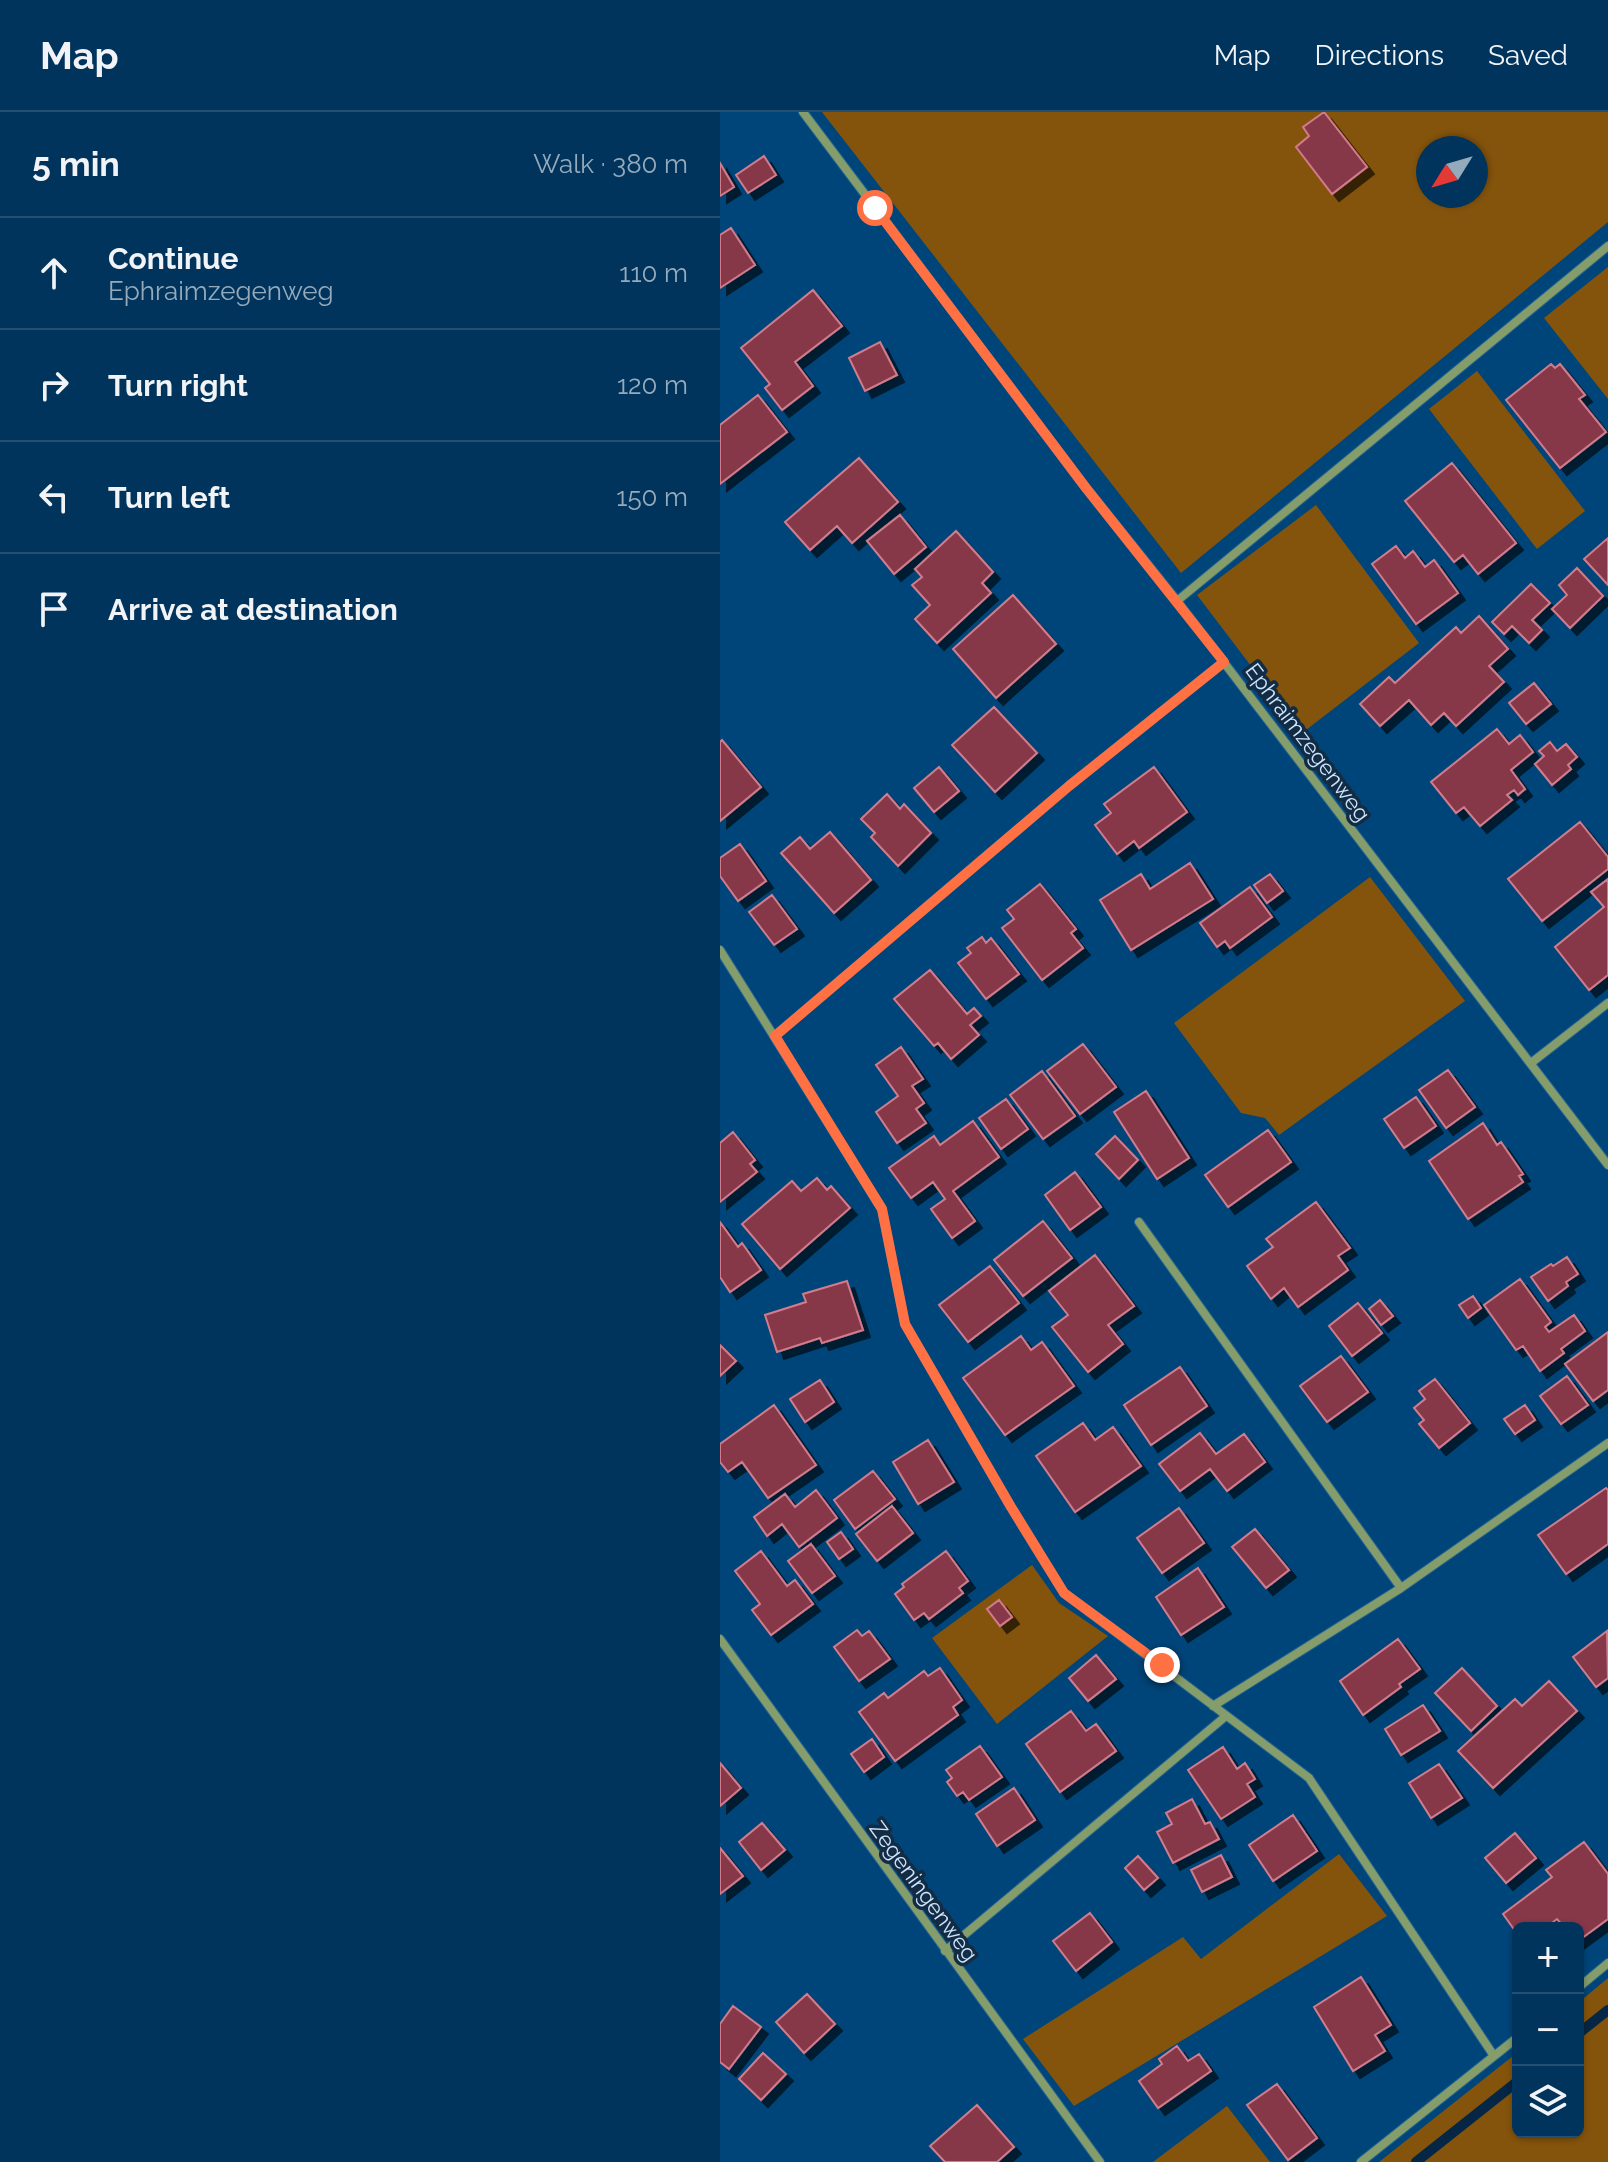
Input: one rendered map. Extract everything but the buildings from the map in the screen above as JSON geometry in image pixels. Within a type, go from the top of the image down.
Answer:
[{"type":"street","name":"Ephraimzegenweg","points":[[803,112],[1086,488],[1177,601],[1608,1165]]},
{"type":"street","points":[[1177,601],[1608,246]]},
{"type":"street","points":[[775,1036],[1069,786],[1224,662]]},
{"type":"street","points":[[720,950],[882,1209],[905,1324],[1064,1593],[1309,1778],[1494,2056]]},
{"type":"street","points":[[1531,1063],[1608,1003]]},
{"type":"street","points":[[1139,1222],[1401,1588]]},
{"type":"street","points":[[1213,1706],[1401,1588],[1608,1443]]},
{"type":"street","name":"Zegeningenweg","points":[[720,1639],[1100,2162]]},
{"type":"street","points":[[945,1951],[1226,1716]]},
{"type":"street","points":[[1584,1983],[1608,1963]]},
{"type":"street","points":[[1361,2162],[1512,2042]]},
{"type":"shaded area","points":[[822,112],[1608,112],[1608,222],[1181,573]]},
{"type":"shaded area","points":[[1608,267],[1608,399],[1544,318]]},
{"type":"shaded area","points":[[1477,371],[1585,511],[1537,549],[1429,409]]},
{"type":"shaded area","points":[[1316,505],[1419,643],[1302,733],[1197,595]]},
{"type":"shaded area","points":[[1370,877],[1465,1001],[1279,1135],[1265,1118],[1241,1113],[1174,1023]]},
{"type":"shaded area","points":[[1032,1565],[1059,1603],[1108,1636],[997,1724],[932,1638]]},
{"type":"shaded area","points":[[1339,1854],[1387,1916],[1074,2106],[1023,2039],[1183,1937],[1201,1959]]},
{"type":"shaded area","points":[[1608,1978],[1608,2162],[1379,2162],[1512,2057],[1512,2138],[1584,2138],[1584,1998]]},
{"type":"shaded area","points":[[1227,2106],[1270,2162],[1153,2162]]},
{"type":"waterway","points":[[1584,2029],[1608,2010]]},
{"type":"waterway","points":[[1416,2162],[1512,2086]]},
{"type":"route","points":[[875,208],[1086,488],[1224,662],[1069,786],[775,1036],[882,1209],[905,1324],[1011,1507],[1064,1593],[1162,1665]]}]
